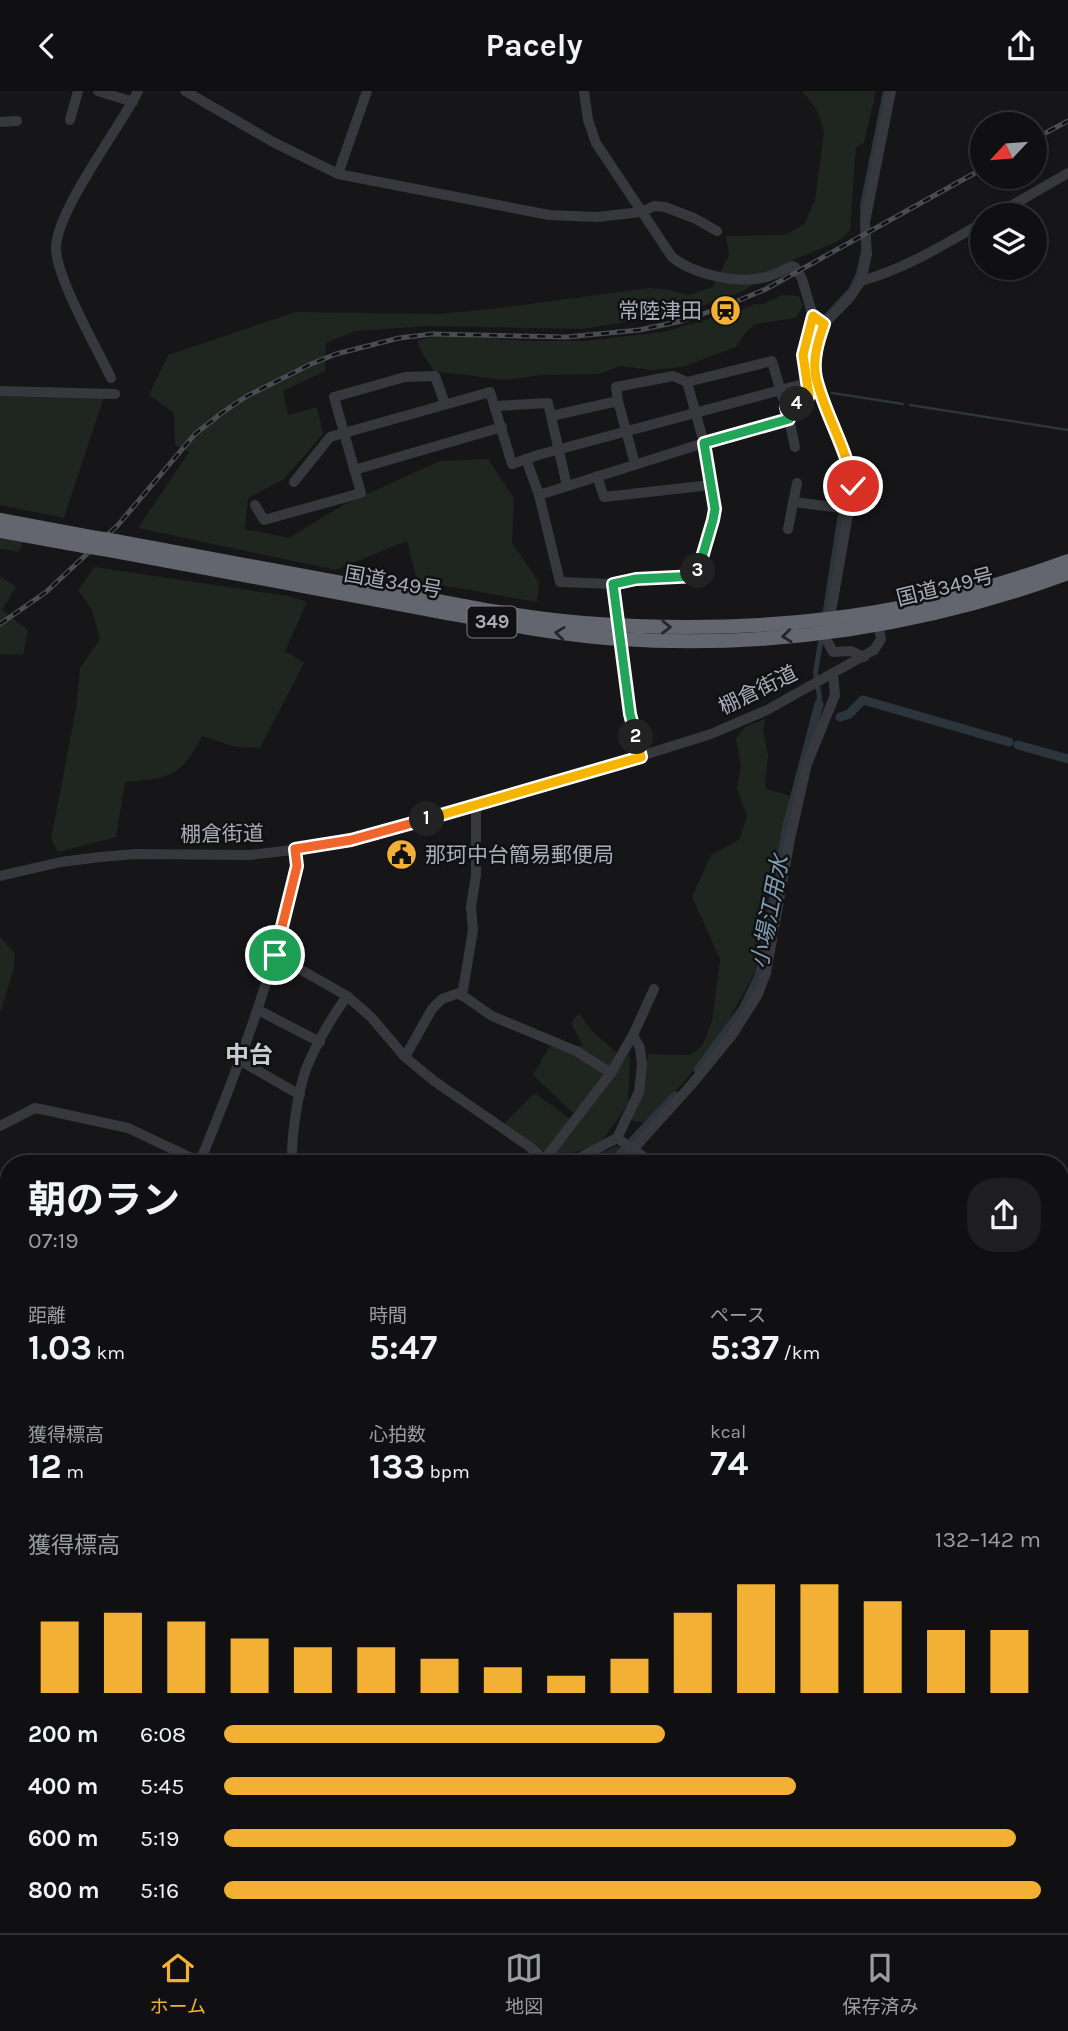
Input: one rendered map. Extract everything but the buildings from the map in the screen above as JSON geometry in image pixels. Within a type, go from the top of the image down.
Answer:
[{"type":"highway","name":"国道349号","points":[[0,520],[112,546],[619,632],[698,641],[759,639],[963,607],[1068,573]]},
{"type":"highway","name":"国道349号","points":[[0,531],[88,541]]},
{"type":"highway","name":"国道349号","points":[[878,619],[991,587],[1068,561]]},
{"type":"street","points":[[70,120],[78,91]]},
{"type":"street","points":[[98,91],[133,102]]},
{"type":"street","points":[[111,378],[64,279],[56,249],[59,231],[69,209],[138,91]]},
{"type":"street","points":[[185,91],[273,142],[338,174],[549,215],[597,217],[641,212],[654,206],[665,207],[694,218],[717,231]]},
{"type":"street","points":[[338,174],[361,96],[367,91]]},
{"type":"street","points":[[584,91],[588,120],[596,143],[672,257],[691,269],[748,280],[795,267],[802,279],[813,316],[803,355],[809,395],[805,402],[786,407]]},
{"type":"street","points":[[831,612],[845,509],[853,486],[850,464],[816,377],[817,345],[824,324],[861,281],[867,254],[865,222],[891,91]]},
{"type":"street","points":[[0,122],[17,121]]},
{"type":"street","points":[[1016,203],[1068,173]]},
{"type":"street","points":[[861,281],[928,254],[970,230]]},
{"type":"street","points":[[813,316],[824,324]]},
{"type":"street","points":[[635,464],[625,433],[616,387],[673,376],[687,382],[772,361],[795,447]]},
{"type":"street","points":[[255,505],[264,520],[361,493],[334,397],[405,377],[435,376],[444,404]]},
{"type":"street","points":[[526,459],[539,495],[560,582],[613,584],[636,579],[697,576],[713,520],[715,498],[710,485],[704,443],[687,382]]},
{"type":"street","points":[[294,482],[330,437],[490,392],[512,464],[558,449],[807,383]]},
{"type":"street","points":[[0,391],[115,394]]},
{"type":"street","points":[[551,416],[618,401]]},
{"type":"street","points":[[495,406],[548,403],[568,486]]},
{"type":"street","points":[[539,495],[789,419]]},
{"type":"street","points":[[354,470],[502,427]]},
{"type":"street","points":[[597,476],[604,497],[710,485]]},
{"type":"street","points":[[788,529],[797,483]]},
{"type":"street","points":[[793,502],[845,509]]},
{"type":"street","points":[[613,584],[630,714],[641,757]]},
{"type":"street","name":"棚倉街道","points":[[0,876],[61,862],[100,857],[135,854],[248,855],[351,840],[641,757],[736,724],[864,656],[879,646],[881,639],[878,619]]},
{"type":"street","points":[[827,641],[833,653],[851,651],[864,656]]},
{"type":"street","points":[[595,1155],[626,1145],[692,1084],[732,1035],[757,996],[766,973],[790,839],[807,764],[835,695],[833,674]]},
{"type":"street","points":[[462,996],[473,930],[471,907],[476,875],[476,805]]},
{"type":"street","points":[[203,1155],[241,1061],[275,955],[297,866],[295,849]]},
{"type":"street","points":[[275,955],[347,996],[371,1017],[405,1057],[535,1155]]},
{"type":"street","points":[[550,1155],[611,1073],[634,1035],[654,989]]},
{"type":"street","points":[[405,1057],[437,1004],[459,993],[492,1016],[576,1051],[611,1073]]},
{"type":"street","points":[[292,1155],[307,1064],[329,1022],[347,996]]},
{"type":"street","points":[[258,1010],[320,1042]]},
{"type":"street","points":[[623,1155],[639,1092],[642,1064],[640,1048],[634,1035]]},
{"type":"street","points":[[241,1061],[300,1095]]},
{"type":"street","points":[[0,1126],[35,1108],[128,1128],[184,1155]]},
{"type":"street","points":[[626,1145],[641,1155]]},
{"type":"shaded area","points":[[802,91],[876,91],[864,143],[856,147],[850,231],[837,242],[795,259],[743,291],[683,313],[582,329],[428,326],[355,331],[326,343],[325,371],[283,391],[288,415],[317,407],[323,434],[284,479],[248,498],[245,529],[289,538],[343,505],[440,461],[488,459],[514,498],[512,543],[539,582],[537,602],[417,581],[407,541],[335,570],[138,528],[189,452],[175,445],[174,413],[149,395],[168,355],[296,312],[437,314],[650,288],[689,295],[713,287],[729,255],[726,236],[784,235],[804,225],[815,200],[824,132],[817,110]]},
{"type":"shaded area","points":[[883,91],[888,91],[860,276],[852,291],[825,320],[822,317],[849,288],[856,273],[861,250],[860,205]]},
{"type":"shaded area","points":[[782,295],[799,296],[803,306],[796,318],[756,324],[746,332],[736,347],[682,367],[651,370],[620,366],[598,374],[542,375],[504,380],[434,371],[417,341],[455,336],[527,341],[585,341],[663,332],[713,318],[722,319]]},
{"type":"shaded area","points":[[812,377],[846,464],[849,487],[818,673],[822,697],[821,714],[815,712],[817,697],[813,673],[844,476],[808,378]]},
{"type":"shaded area","points":[[0,387],[106,391],[64,518],[0,505]]},
{"type":"shaded area","points":[[0,537],[24,539],[19,552],[0,549]]},
{"type":"shaded area","points":[[95,567],[288,596],[307,602],[285,651],[304,663],[260,748],[236,747],[202,736],[187,760],[172,773],[153,779],[125,782],[116,837],[58,852],[51,839],[76,709],[80,668],[100,639],[92,610],[78,590]]},
{"type":"shaded area","points":[[0,576],[16,587],[2,610],[28,630],[23,655],[0,654]]},
{"type":"shaded area","points":[[765,719],[763,731],[768,755],[765,788],[790,796],[754,974],[725,1027],[689,1076],[646,1123],[630,1120],[642,1092],[648,1054],[690,1055],[702,1046],[712,1021],[720,959],[692,897],[711,855],[739,840],[747,816],[737,789],[741,766],[736,738],[745,727]]},
{"type":"shaded area","points":[[0,937],[15,953],[14,968],[0,1013]]},
{"type":"shaded area","points":[[579,1013],[592,1031],[617,1053],[605,1078],[574,1114],[533,1075],[550,1046],[583,1046],[571,1023]]},
{"type":"shaded area","points":[[630,1053],[628,1104],[599,1145],[565,1155],[554,1154],[540,1150],[503,1125],[535,1093],[577,1124]]},
{"type":"shaded area","points":[[617,1146],[622,1150],[617,1155],[596,1155]]},
{"type":"waterway","points":[[832,393],[903,404]]},
{"type":"waterway","points":[[910,405],[1068,430]]},
{"type":"waterway","points":[[840,717],[849,714],[863,700],[1009,742]]},
{"type":"waterway","name":"小場江用水","points":[[698,1070],[743,1009],[759,976],[787,826],[819,704]]},
{"type":"waterway","points":[[1018,745],[1068,759]]},
{"type":"waterway","name":"小場江用水","points":[[619,1155],[675,1096]]},
{"type":"railway","points":[[1047,132],[1068,121]]},
{"type":"railway","points":[[0,624],[46,592],[118,525],[195,434],[247,396],[311,364],[336,354],[399,338],[432,334],[567,337],[639,330],[682,321],[766,289],[970,176]]},
{"type":"place","name":"常陸津田","points":[[725,311]]},
{"type":"place","name":"那珂中台簡易郵便局","points":[[402,855]]},
{"type":"district","name":"中台","points":[[249,1055]]},
{"type":"route","points":[[275,955],[297,866],[295,849],[351,840],[641,757],[630,714],[613,584],[636,579],[697,576],[715,509],[704,443],[789,419],[786,407],[805,402],[809,395],[803,355],[813,316],[824,324],[817,345],[816,377],[850,464],[853,486]]}]
